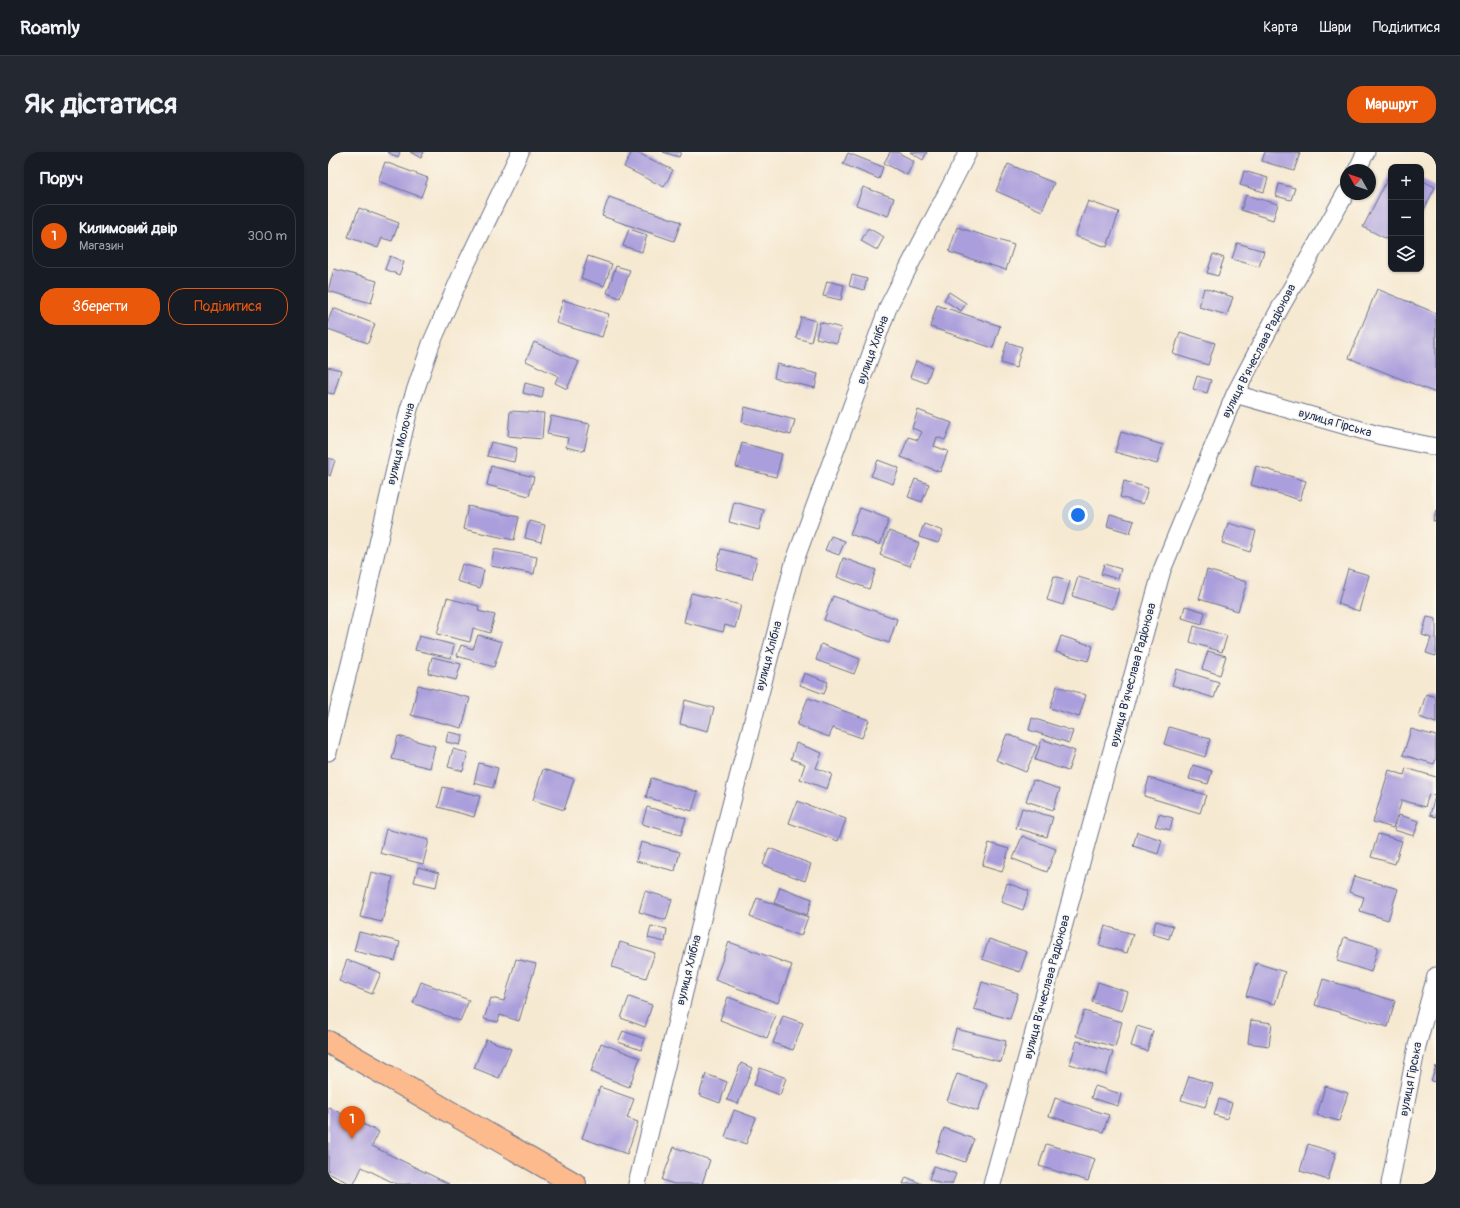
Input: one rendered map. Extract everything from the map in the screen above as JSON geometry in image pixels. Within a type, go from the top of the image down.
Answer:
[{"type":"highway","points":[[328,1042],[575,1184]]},
{"type":"street","name":"вулиця Молочна","points":[[328,752],[352,656],[409,409],[430,344],[520,152]]},
{"type":"street","name":"вулиця Хлібна","points":[[637,1184],[714,870],[794,563],[889,305],[968,152]]},
{"type":"street","points":[[1360,164],[1366,152]]},
{"type":"street","name":"вулиця В'ячеслава Радіонова","points":[[992,1184],[1162,570],[1235,394],[1279,310],[1342,200]]},
{"type":"street","name":"вулиця Гірська","points":[[1235,394],[1382,436],[1436,447]]},
{"type":"street","name":"вулиця Гірська","points":[[1390,1184],[1417,1046],[1436,976]]},
{"type":"building","points":[[387,152],[400,152],[398,157]]},
{"type":"building","points":[[410,152],[424,152],[421,158]]},
{"type":"building","points":[[632,152],[636,152],[673,170],[664,187],[624,167]]},
{"type":"building","points":[[663,152],[681,152],[679,157]]},
{"type":"building","points":[[890,152],[897,152],[914,161],[907,175],[884,163]]},
{"type":"building","points":[[910,152],[927,152],[923,160]]},
{"type":"building","points":[[1265,152],[1300,153],[1294,171],[1262,161]]},
{"type":"building","points":[[848,153],[883,167],[879,179],[843,164]]},
{"type":"building","points":[[385,162],[428,178],[421,197],[378,181]]},
{"type":"building","points":[[1008,164],[1054,183],[1042,211],[996,191]]},
{"type":"building","points":[[1244,171],[1268,178],[1264,192],[1240,185]]},
{"type":"building","points":[[1388,178],[1388,240],[1363,227]]},
{"type":"building","points":[[1424,182],[1435,187],[1424,210]]},
{"type":"building","points":[[1279,184],[1295,188],[1291,200],[1276,196]]},
{"type":"building","points":[[863,187],[894,198],[888,216],[856,205]]},
{"type":"building","points":[[1246,195],[1278,204],[1273,220],[1241,210]]},
{"type":"building","points":[[609,197],[681,222],[674,241],[602,216]]},
{"type":"building","points":[[1088,201],[1119,212],[1107,247],[1075,236]]},
{"type":"building","points":[[359,208],[399,223],[392,241],[382,238],[378,248],[348,237]]},
{"type":"building","points":[[957,227],[1014,245],[1006,270],[949,252]]},
{"type":"building","points":[[868,228],[884,237],[877,250],[861,241]]},
{"type":"building","points":[[629,229],[647,235],[642,252],[623,246]]},
{"type":"building","points":[[1237,243],[1264,251],[1259,267],[1232,259]]},
{"type":"building","points":[[1213,254],[1224,258],[1218,276],[1207,273]]},
{"type":"building","points":[[390,256],[404,262],[399,275],[385,269]]},
{"type":"building","points":[[588,256],[612,264],[604,286],[581,278]]},
{"type":"building","points":[[616,266],[630,270],[620,298],[607,293]]},
{"type":"building","points":[[334,269],[377,281],[371,303],[328,291]]},
{"type":"building","points":[[852,275],[867,279],[864,290],[849,286]]},
{"type":"building","points":[[827,281],[844,285],[841,300],[823,296]]},
{"type":"building","points":[[1204,288],[1233,297],[1227,315],[1199,307]]},
{"type":"building","points":[[1377,289],[1436,313],[1436,393],[1349,358]]},
{"type":"building","points":[[949,292],[966,303],[961,311],[944,300]]},
{"type":"building","points":[[563,300],[609,314],[602,337],[556,323]]},
{"type":"building","points":[[937,305],[1000,326],[993,348],[930,327]]},
{"type":"building","points":[[333,308],[375,324],[368,343],[328,329],[328,322]]},
{"type":"building","points":[[801,317],[816,321],[811,342],[796,338]]},
{"type":"building","points":[[820,322],[841,328],[837,343],[816,338]]},
{"type":"building","points":[[1180,332],[1215,343],[1208,365],[1173,354]]},
{"type":"building","points":[[534,342],[579,362],[567,389],[555,383],[558,376],[526,361]]},
{"type":"building","points":[[1007,342],[1022,347],[1016,368],[1001,363]]},
{"type":"building","points":[[916,361],[932,367],[926,383],[910,377]]},
{"type":"building","points":[[777,364],[818,374],[815,388],[774,378]]},
{"type":"building","points":[[328,367],[341,370],[334,394],[328,393]]},
{"type":"building","points":[[1197,376],[1211,380],[1207,393],[1193,389]]},
{"type":"building","points":[[525,383],[544,388],[542,398],[523,393]]},
{"type":"building","points":[[745,407],[795,420],[791,435],[742,422]]},
{"type":"building","points":[[918,410],[952,423],[945,440],[937,437],[934,446],[948,451],[940,472],[901,457],[908,437],[918,440],[922,432],[912,428]]},
{"type":"building","points":[[510,411],[544,413],[542,439],[508,436]]},
{"type":"building","points":[[551,416],[590,424],[584,451],[566,447],[568,438],[547,434]]},
{"type":"building","points":[[1121,432],[1163,445],[1157,464],[1115,452]]},
{"type":"building","points":[[491,442],[517,448],[514,462],[487,456]]},
{"type":"building","points":[[742,443],[782,454],[776,477],[736,467]]},
{"type":"building","points":[[328,458],[335,460],[330,476],[328,475]]},
{"type":"building","points":[[878,460],[899,468],[893,484],[871,476]]},
{"type":"building","points":[[491,466],[534,477],[529,496],[487,485]]},
{"type":"building","points":[[1256,466],[1306,481],[1300,500],[1251,485]]},
{"type":"building","points":[[915,479],[929,484],[922,502],[908,497]]},
{"type":"building","points":[[1124,481],[1148,488],[1143,504],[1120,497]]},
{"type":"building","points":[[734,502],[764,510],[759,530],[729,522]]},
{"type":"building","points":[[468,506],[519,517],[514,540],[463,529]]},
{"type":"building","points":[[860,508],[889,519],[880,545],[850,534]]},
{"type":"building","points":[[1436,511],[1436,522],[1433,521]]},
{"type":"building","points":[[1110,514],[1134,521],[1130,533],[1107,526]]},
{"type":"building","points":[[529,521],[545,525],[541,542],[525,538]]},
{"type":"building","points":[[1228,523],[1256,531],[1250,552],[1222,543]]},
{"type":"building","points":[[924,524],[943,531],[938,543],[919,537]]},
{"type":"building","points":[[889,531],[919,543],[910,566],[880,555]]},
{"type":"building","points":[[831,536],[845,541],[839,555],[825,550]]},
{"type":"building","points":[[494,549],[537,557],[534,574],[491,566]]},
{"type":"building","points":[[721,549],[757,558],[752,579],[716,569]]},
{"type":"building","points":[[843,558],[876,570],[869,589],[837,577]]},
{"type":"building","points":[[462,564],[484,570],[480,588],[457,581]]},
{"type":"building","points":[[1104,564],[1121,569],[1118,579],[1101,574]]},
{"type":"building","points":[[1348,569],[1369,575],[1359,611],[1338,604]]},
{"type":"building","points":[[1207,570],[1247,582],[1238,611],[1199,599]]},
{"type":"building","points":[[1054,576],[1070,581],[1063,605],[1047,600]]},
{"type":"building","points":[[1078,577],[1119,589],[1113,609],[1072,596]]},
{"type":"building","points":[[691,593],[741,605],[735,628],[725,625],[723,632],[684,622]]},
{"type":"building","points":[[833,596],[897,619],[889,643],[824,620]]},
{"type":"building","points":[[447,598],[479,606],[478,611],[495,615],[490,633],[473,628],[470,642],[437,634]]},
{"type":"building","points":[[1185,606],[1205,612],[1202,624],[1182,618]]},
{"type":"building","points":[[1427,617],[1436,619],[1436,656],[1426,653],[1431,638],[1422,635]]},
{"type":"building","points":[[1194,626],[1227,636],[1222,652],[1190,642]]},
{"type":"building","points":[[478,635],[502,642],[494,667],[457,656],[461,645],[473,649]]},
{"type":"building","points":[[419,636],[454,645],[451,658],[415,650]]},
{"type":"building","points":[[1061,636],[1093,646],[1088,661],[1056,652]]},
{"type":"building","points":[[821,644],[860,659],[854,674],[816,660]]},
{"type":"building","points":[[1208,651],[1226,656],[1220,675],[1202,669]]},
{"type":"building","points":[[432,657],[461,664],[456,680],[428,673]]},
{"type":"building","points":[[1177,669],[1219,682],[1214,698],[1172,685]]},
{"type":"building","points":[[804,673],[828,682],[824,694],[800,685]]},
{"type":"building","points":[[418,685],[470,698],[462,728],[411,715]]},
{"type":"building","points":[[1057,686],[1086,695],[1079,717],[1050,708]]},
{"type":"building","points":[[1426,694],[1436,697],[1436,723],[1419,717]]},
{"type":"building","points":[[808,698],[869,720],[862,738],[833,728],[829,737],[797,725]]},
{"type":"building","points":[[685,700],[714,708],[708,731],[680,724]]},
{"type":"building","points":[[1032,718],[1073,731],[1069,743],[1029,730]]},
{"type":"building","points":[[1169,727],[1210,739],[1205,757],[1164,744]]},
{"type":"building","points":[[1411,729],[1436,736],[1436,759],[1434,764],[1403,755]]},
{"type":"building","points":[[448,732],[463,735],[460,745],[446,742]]},
{"type":"building","points":[[1007,734],[1037,746],[1026,772],[996,760]]},
{"type":"building","points":[[398,736],[435,746],[430,768],[392,759]]},
{"type":"building","points":[[1042,739],[1075,751],[1068,771],[1035,760]]},
{"type":"building","points":[[796,743],[822,753],[816,768],[832,774],[827,789],[800,779],[805,764],[791,759]]},
{"type":"building","points":[[453,749],[468,753],[463,771],[448,767]]},
{"type":"building","points":[[479,763],[498,768],[493,788],[474,783]]},
{"type":"building","points":[[1193,765],[1212,771],[1208,784],[1189,779]]},
{"type":"building","points":[[1406,768],[1436,777],[1436,817],[1430,815],[1435,796],[1429,794],[1425,807],[1402,800],[1393,828],[1373,822],[1389,770],[1404,775]]},
{"type":"building","points":[[543,769],[574,779],[564,810],[533,800]]},
{"type":"building","points":[[651,778],[698,792],[692,811],[646,797]]},
{"type":"building","points":[[1149,778],[1206,795],[1200,813],[1144,796]]},
{"type":"building","points":[[1033,780],[1060,789],[1053,810],[1026,801]]},
{"type":"building","points":[[443,787],[480,796],[474,817],[438,807]]},
{"type":"building","points":[[797,801],[846,819],[838,841],[789,823]]},
{"type":"building","points":[[647,807],[686,818],[681,835],[642,824]]},
{"type":"building","points":[[1022,808],[1053,817],[1047,837],[1016,828]]},
{"type":"building","points":[[1159,814],[1173,818],[1170,830],[1155,826]]},
{"type":"building","points":[[1399,815],[1419,821],[1414,836],[1394,830]]},
{"type":"building","points":[[386,829],[429,840],[423,864],[380,853]]},
{"type":"building","points":[[1137,832],[1162,840],[1158,854],[1133,846]]},
{"type":"building","points":[[1378,834],[1402,841],[1395,864],[1371,857]]},
{"type":"building","points":[[1022,836],[1056,849],[1047,872],[1013,859]]},
{"type":"building","points":[[641,842],[680,852],[675,871],[636,861]]},
{"type":"building","points":[[989,843],[1009,849],[1002,872],[982,866]]},
{"type":"building","points":[[769,848],[811,864],[805,881],[763,865]]},
{"type":"building","points":[[418,867],[439,873],[436,887],[414,882]]},
{"type":"building","points":[[371,872],[393,877],[382,922],[360,917]]},
{"type":"building","points":[[1354,876],[1398,889],[1388,920],[1360,911],[1364,897],[1349,892]]},
{"type":"building","points":[[1007,883],[1029,891],[1023,910],[1001,902]]},
{"type":"building","points":[[780,887],[812,899],[807,915],[774,903]]},
{"type":"building","points":[[645,891],[672,899],[666,920],[639,912]]},
{"type":"building","points":[[757,898],[808,917],[801,936],[750,917]]},
{"type":"building","points":[[1156,921],[1173,926],[1169,939],[1152,934]]},
{"type":"building","points":[[651,926],[667,929],[665,942],[648,938]]},
{"type":"building","points":[[1105,926],[1133,934],[1127,953],[1099,945]]},
{"type":"building","points":[[359,932],[400,942],[395,961],[354,951]]},
{"type":"building","points":[[1344,937],[1378,947],[1371,972],[1337,961]]},
{"type":"building","points":[[989,939],[1027,952],[1020,972],[982,959]]},
{"type":"building","points":[[620,942],[655,953],[646,978],[612,967]]},
{"type":"building","points":[[729,942],[792,965],[778,1003],[715,980]]},
{"type":"building","points":[[516,959],[536,964],[519,1021],[500,1015],[498,1022],[484,1019],[491,998],[504,1001]]},
{"type":"building","points":[[347,960],[381,973],[372,994],[339,981]]},
{"type":"building","points":[[1256,963],[1285,972],[1275,1004],[1246,996]]},
{"type":"building","points":[[1323,979],[1395,1001],[1388,1027],[1315,1005]]},
{"type":"building","points":[[421,982],[469,1000],[460,1021],[413,1003]]},
{"type":"building","points":[[982,982],[1018,993],[1010,1019],[974,1009]]},
{"type":"building","points":[[1098,982],[1128,992],[1122,1011],[1092,1002]]},
{"type":"building","points":[[629,997],[652,1005],[645,1027],[621,1018]]},
{"type":"building","points":[[728,997],[776,1015],[767,1038],[720,1020]]},
{"type":"building","points":[[1084,1011],[1122,1022],[1115,1047],[1076,1036]]},
{"type":"building","points":[[783,1016],[803,1023],[793,1050],[773,1043]]},
{"type":"building","points":[[1251,1020],[1272,1023],[1269,1046],[1248,1043]]},
{"type":"building","points":[[1137,1026],[1153,1031],[1147,1051],[1131,1046]]},
{"type":"building","points":[[956,1029],[1006,1041],[1001,1062],[951,1049]]},
{"type":"building","points":[[623,1031],[645,1039],[641,1050],[618,1042]]},
{"type":"building","points":[[486,1039],[511,1049],[499,1078],[474,1068]]},
{"type":"building","points":[[1077,1041],[1113,1052],[1106,1075],[1070,1064]]},
{"type":"building","points":[[601,1043],[640,1058],[629,1087],[591,1072]]},
{"type":"building","points":[[741,1063],[752,1068],[738,1104],[727,1100]]},
{"type":"building","points":[[1436,1066],[1436,1082],[1431,1081]]},
{"type":"building","points":[[760,1068],[786,1078],[780,1095],[754,1085]]},
{"type":"building","points":[[706,1074],[727,1082],[720,1103],[699,1095]]},
{"type":"building","points":[[957,1074],[987,1084],[978,1111],[947,1101]]},
{"type":"building","points":[[1189,1076],[1213,1084],[1205,1107],[1181,1100]]},
{"type":"building","points":[[1095,1086],[1121,1094],[1118,1106],[1091,1098]]},
{"type":"building","points":[[1325,1086],[1348,1093],[1339,1121],[1317,1115]]},
{"type":"building","points":[[600,1087],[634,1099],[627,1118],[638,1122],[627,1154],[582,1138]]},
{"type":"building","points":[[1055,1098],[1109,1115],[1103,1132],[1049,1116]]},
{"type":"building","points":[[1219,1099],[1232,1103],[1227,1119],[1214,1115]]},
{"type":"building","points":[[328,1107],[379,1132],[372,1146],[449,1184],[396,1184],[362,1167],[354,1184],[328,1173]]},
{"type":"building","points":[[734,1110],[756,1118],[746,1144],[725,1137]]},
{"type":"building","points":[[944,1128],[974,1139],[965,1162],[936,1152]]},
{"type":"building","points":[[1046,1144],[1095,1159],[1088,1181],[1039,1166]]},
{"type":"building","points":[[1308,1144],[1336,1153],[1328,1180],[1300,1171]]},
{"type":"building","points":[[674,1147],[710,1160],[702,1184],[674,1184],[662,1180]]},
{"type":"building","points":[[934,1166],[956,1174],[952,1184],[941,1184],[929,1179]]},
{"type":"building","points":[[906,1177],[922,1184],[903,1184]]},
{"type":"place","name":"Килимовий двір","points":[[352,1139]]}]
